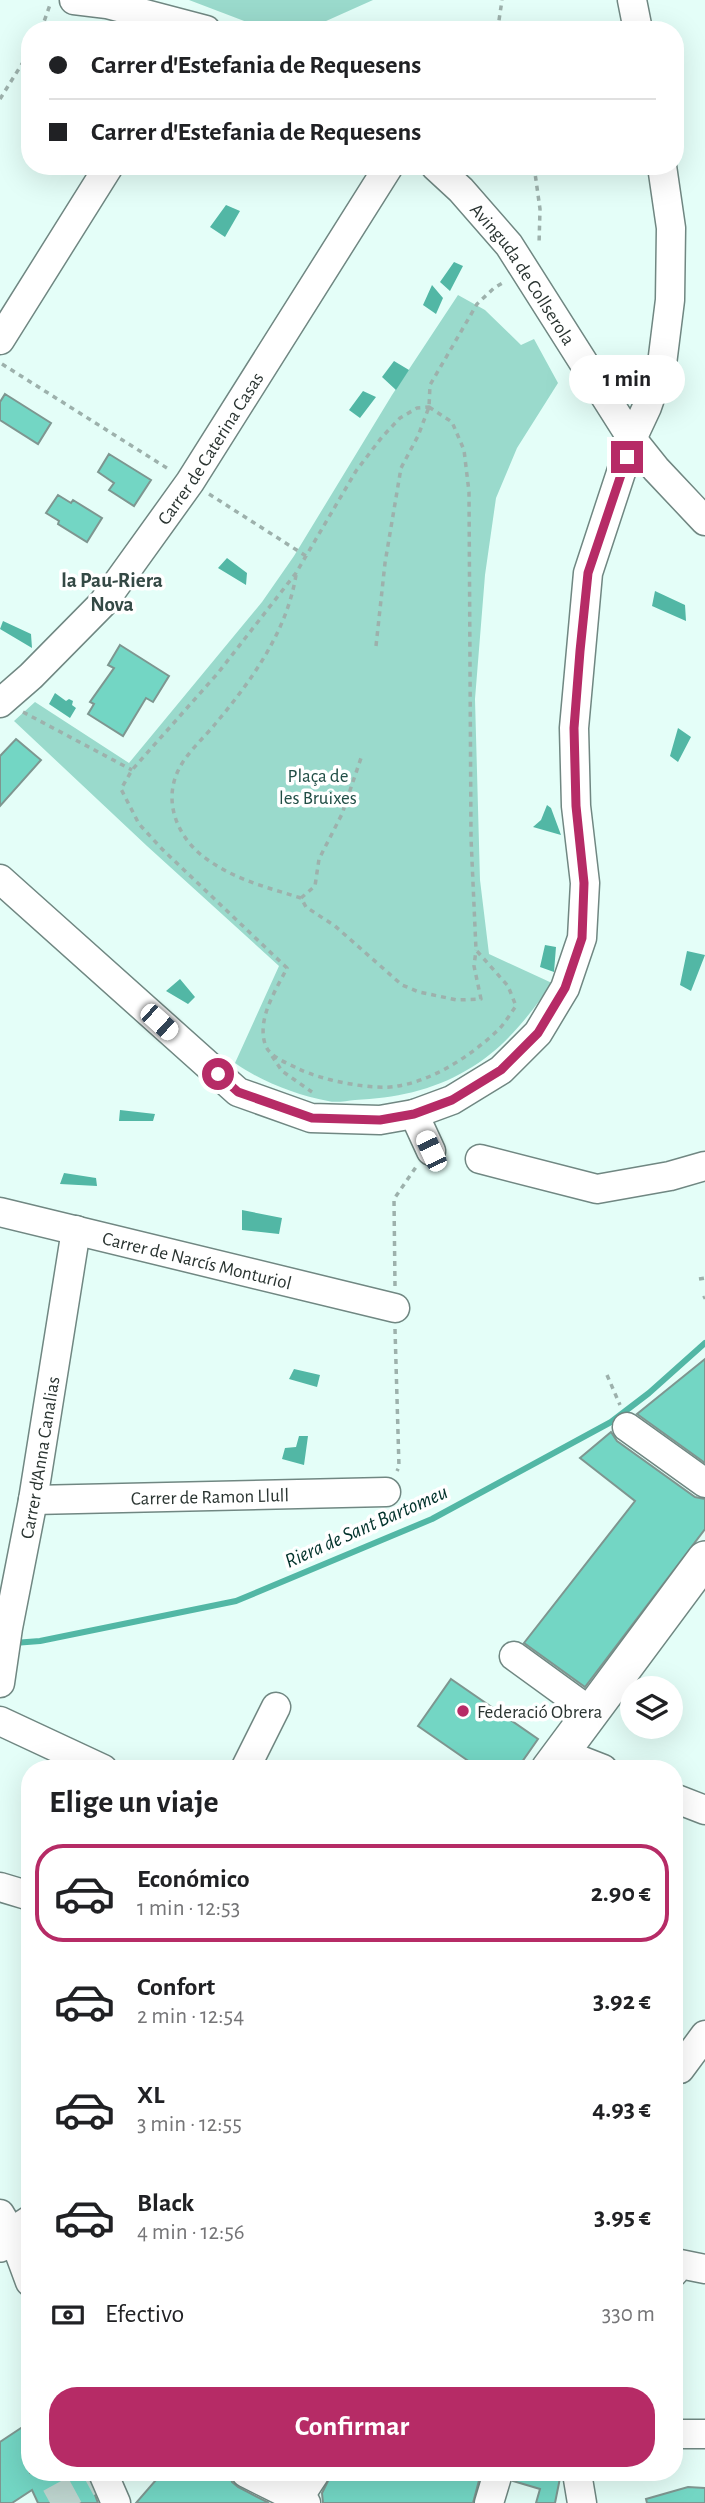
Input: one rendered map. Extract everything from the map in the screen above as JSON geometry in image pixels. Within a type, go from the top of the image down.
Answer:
[{"type":"main road","points":[[557,1760],[705,1559]]},
{"type":"street","points":[[74,0],[107,4],[170,21]]},
{"type":"street","points":[[632,0],[636,21]]},
{"type":"street","points":[[0,340],[103,175]]},
{"type":"street","name":"Carrer de Caterina Casas","points":[[1,702],[31,676],[103,603],[190,482],[383,175]]},
{"type":"street","name":"Avinguda de Collserola","points":[[444,175],[491,223],[526,269],[632,439],[705,521]]},
{"type":"street","points":[[0,879],[238,1092],[312,1118],[380,1120],[414,1114],[452,1100],[501,1070],[538,1033],[565,988],[582,938],[584,883],[576,806],[574,728],[587,586],[599,537],[632,439],[662,364],[670,300],[671,228],[663,175]]},
{"type":"street","points":[[414,1114],[431,1151]]},
{"type":"street","points":[[480,1159],[597,1189],[670,1176],[705,1166]]},
{"type":"street","name":"Carrer de Narcís Monturiol","points":[[6,1211],[395,1308]]},
{"type":"street","name":"Carrer d'Anna Canalias","points":[[4,1656],[33,1500],[76,1230]]},
{"type":"street","points":[[622,1414],[705,1483]]},
{"type":"street","name":"Carrer de Ramon Llull","points":[[33,1500],[386,1492]]},
{"type":"street","points":[[514,1656],[591,1712]]},
{"type":"street","points":[[250,1760],[276,1707]]},
{"type":"street","points":[[0,1721],[84,1760]]},
{"type":"street","points":[[683,1801],[705,1810]]},
{"type":"street","points":[[0,1887],[21,1893]]},
{"type":"street","points":[[683,2065],[705,2035]]},
{"type":"street","points":[[11,2230],[21,2257]]},
{"type":"street","points":[[683,2265],[705,2269]]},
{"type":"street","points":[[683,2434],[705,2434]]},
{"type":"street","points":[[103,2481],[116,2503]]},
{"type":"street","points":[[262,2481],[302,2501],[311,2481]]},
{"type":"street","points":[[489,2503],[496,2481]]},
{"type":"street","points":[[578,2481],[582,2503]]},
{"type":"path","points":[[44,21],[51,0]]},
{"type":"path","points":[[499,21],[502,0]]},
{"type":"path","points":[[0,99],[21,65]]},
{"type":"path","points":[[376,646],[385,563],[401,468],[418,436],[429,407],[430,385],[477,304],[494,288],[526,269],[539,246],[540,209],[535,175]]},
{"type":"path","points":[[0,363],[306,556]]},
{"type":"path","points":[[296,573],[286,615],[252,676],[177,773],[171,795],[172,811],[178,827],[206,859],[247,881],[301,898],[306,907],[335,926],[402,985],[419,992],[457,1000],[481,999],[474,967],[476,950],[471,838],[468,492],[464,450],[452,422],[429,407],[417,408],[400,418],[382,437],[356,471],[296,573],[218,673],[132,770],[121,789],[139,824],[162,849],[288,968],[263,1019],[265,1043],[282,1072],[316,1094]]},
{"type":"path","points":[[1,702],[132,770]]},
{"type":"path","points":[[301,898],[315,886],[318,859],[342,814],[361,758]]},
{"type":"path","points":[[271,1054],[317,1078],[353,1084],[397,1087],[436,1074],[463,1058],[498,1030],[516,1006],[508,986],[476,950]]},
{"type":"path","points":[[607,1376],[622,1414]]},
{"type":"green space","points":[[189,0],[373,0],[326,21],[244,21]]},
{"type":"green space","name":"Plaça de les Bruixes","points":[[458,295],[485,310],[521,345],[534,339],[558,383],[517,448],[496,498],[485,575],[475,699],[480,880],[489,954],[552,983],[504,1042],[480,1062],[454,1077],[398,1095],[331,1102],[280,1087],[235,1063],[279,966],[14,721],[35,702],[129,763],[262,602],[294,556],[392,395]]},
{"type":"shaded area","points":[[226,205],[240,211],[225,237],[210,227]]},
{"type":"shaded area","points":[[454,262],[463,266],[450,291],[440,282]]},
{"type":"shaded area","points":[[432,285],[443,298],[436,314],[423,305]]},
{"type":"shaded area","points":[[394,361],[409,370],[396,390],[382,377]]},
{"type":"shaded area","points":[[363,391],[376,397],[360,418],[349,410]]},
{"type":"shaded area","points":[[227,558],[247,573],[246,585],[218,568]]},
{"type":"shaded area","points":[[655,591],[685,605],[686,621],[652,606]]},
{"type":"shaded area","points":[[3,621],[31,634],[32,648],[0,629]]},
{"type":"shaded area","points":[[55,693],[66,701],[73,701],[72,705],[76,708],[70,718],[49,704]]},
{"type":"shaded area","points":[[678,728],[691,737],[678,762],[670,756]]},
{"type":"shaded area","points":[[547,805],[551,808],[561,835],[533,827],[541,820]]},
{"type":"shaded area","points":[[545,945],[556,947],[554,972],[540,967]]},
{"type":"shaded area","points":[[687,951],[705,955],[691,991],[680,985]]},
{"type":"shaded area","points":[[180,979],[195,997],[188,1004],[166,991]]},
{"type":"shaded area","points":[[120,1110],[155,1114],[153,1121],[119,1121]]},
{"type":"shaded area","points":[[64,1173],[96,1178],[97,1186],[60,1184]]},
{"type":"shaded area","points":[[242,1210],[282,1218],[279,1234],[242,1230]]},
{"type":"shaded area","points":[[294,1369],[320,1375],[317,1387],[289,1379]]},
{"type":"shaded area","points":[[299,1436],[308,1436],[304,1465],[282,1459],[285,1448],[296,1447]]},
{"type":"building","points":[[5,394],[51,423],[38,444],[0,420],[0,402]]},
{"type":"building","points":[[109,454],[151,480],[134,506],[109,490],[114,483],[98,472]]},
{"type":"building","points":[[58,495],[71,503],[73,500],[102,518],[87,542],[46,513]]},
{"type":"building","points":[[120,645],[169,676],[153,702],[146,698],[123,736],[88,714],[94,704],[90,702],[114,668],[108,665]]},
{"type":"building","points":[[16,739],[41,760],[0,806],[0,756]]},
{"type":"building","points":[[705,1359],[705,1463],[637,1414]]},
{"type":"building","points":[[611,1432],[617,1441],[695,1497],[705,1499],[705,1529],[585,1687],[524,1643],[635,1501],[580,1458]]},
{"type":"building","name":"Federació Obrera","points":[[451,1679],[538,1739],[523,1760],[467,1760],[418,1726]]},
{"type":"building","points":[[21,2428],[21,2481],[90,2481],[98,2503],[38,2503],[32,2490],[12,2503],[0,2503],[0,2442]]},
{"type":"building","points":[[155,2481],[232,2481],[269,2503],[136,2503]]},
{"type":"building","points":[[328,2481],[479,2481],[473,2503],[323,2503],[322,2493]]},
{"type":"building","points":[[513,2481],[559,2481],[555,2503],[536,2503],[540,2489]]},
{"type":"building","points":[[688,2487],[705,2488],[705,2503],[647,2503],[646,2499]]},
{"type":"waterway","name":"Riera de Sant Bartomeu","points":[[14,1643],[40,1641],[236,1601],[432,1519],[611,1422],[649,1393],[705,1343]]},
{"type":"tunnel","points":[[50,2503],[90,2481]]},
{"type":"place","name":"Federació Obrera","points":[[463,1711]]},
{"type":"district","name":"la Pau-Riera Nova","points":[[112,592]]},
{"type":"route","points":[[218,1074],[238,1092],[312,1118],[380,1120],[414,1114],[452,1100],[501,1070],[538,1033],[565,988],[582,938],[584,883],[576,806],[574,728],[580,651],[588,573],[627,457]]}]
